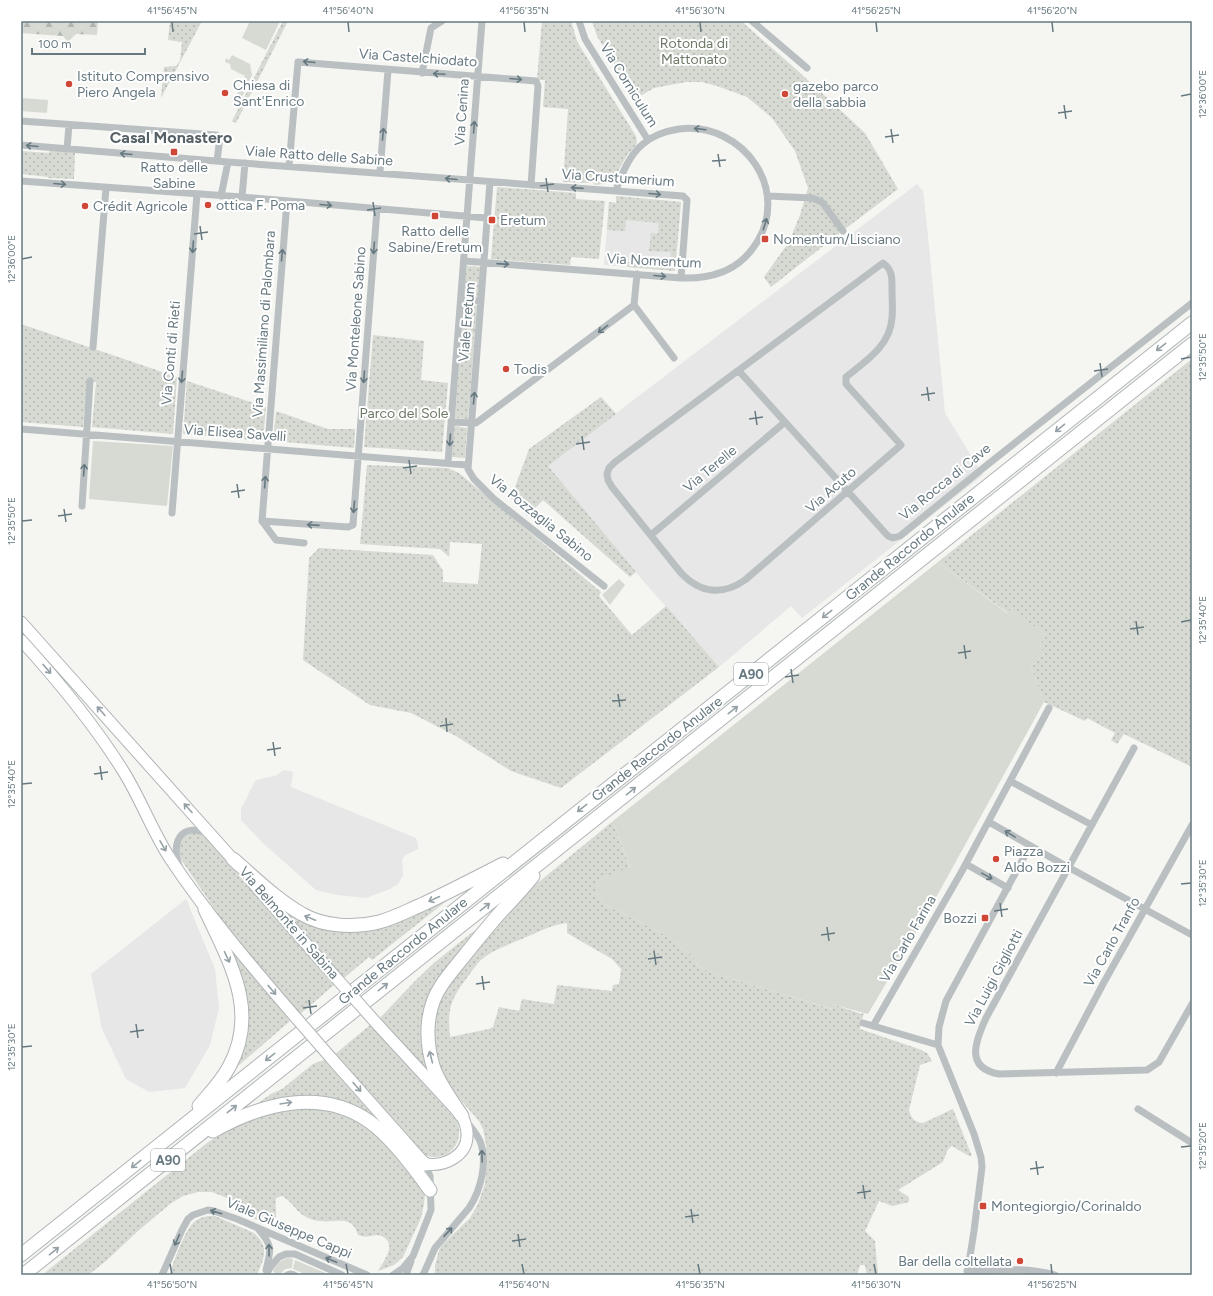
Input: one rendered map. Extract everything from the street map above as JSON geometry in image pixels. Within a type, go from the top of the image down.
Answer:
[{"type":"highway","name":"Grande Raccordo Anulare","points":[[21,1255],[1192,323]]},
{"type":"highway","name":"Grande Raccordo Anulare","points":[[23,1275],[1192,344]]},
{"type":"highway","points":[[234,859],[302,915],[325,923],[356,925],[392,918],[450,892],[531,849]]},
{"type":"highway","points":[[462,1116],[434,1071],[428,1048],[428,1026],[434,1001],[440,987],[454,968],[498,914],[527,884],[545,860]]},
{"type":"highway","points":[[179,1129],[227,1071],[235,1054],[241,1028],[242,1006],[236,977],[205,909]]},
{"type":"highway","points":[[175,1154],[215,1130],[236,1120],[281,1104],[299,1102],[328,1104],[356,1114],[370,1122],[388,1139],[416,1161],[425,1164]]},
{"type":"highway","points":[[388,1139],[417,1172],[430,1190]]},
{"type":"main road","name":"Via Belmonte in Sabina","points":[[21,622],[234,859],[250,880],[378,1025],[462,1116],[468,1135],[463,1149],[455,1158],[448,1162],[439,1164],[425,1164],[291,1012],[205,909],[186,883],[167,853],[136,794],[109,749],[75,702],[21,640]]},
{"type":"street","points":[[422,73],[431,28],[442,21]]},
{"type":"street","name":"Via Cenina","points":[[470,180],[482,21]]},
{"type":"street","name":"Via Corniculum","points":[[579,21],[585,38],[594,54],[648,140]]},
{"type":"street","points":[[752,21],[807,68]]},
{"type":"street","name":"Via Castelchiodato","points":[[289,166],[298,62],[422,73],[478,76],[535,81],[538,83],[531,185]]},
{"type":"street","points":[[380,172],[388,70]]},
{"type":"street","points":[[21,121],[216,135],[220,137],[217,161]]},
{"type":"street","points":[[67,149],[69,125]]},
{"type":"street","name":"Via Nomentum","points":[[464,261],[681,278],[713,276],[727,270],[743,259],[755,246],[763,230],[768,214],[768,196],[766,185],[761,173],[750,156],[736,144],[719,134],[705,130],[685,129],[664,132],[642,144],[627,163],[616,190]]},
{"type":"street","name":"Viale Ratto delle Sabine","points":[[21,145],[228,162],[380,172],[490,182]]},
{"type":"street","points":[[221,196],[228,162]]},
{"type":"street","points":[[242,197],[245,163]]},
{"type":"street","name":"Viale Eretum","points":[[448,463],[470,180]]},
{"type":"street","points":[[21,181],[242,197],[488,218]]},
{"type":"street","name":"Viale Eretum","points":[[467,465],[472,424],[490,182]]},
{"type":"street","name":"Via Crustumerium","points":[[490,182],[616,190],[686,197],[681,278]]},
{"type":"street","points":[[93,347],[106,188]]},
{"type":"street","name":"Via Conti di Rieti","points":[[172,513],[197,194]]},
{"type":"street","points":[[768,196],[818,199],[822,202],[842,231]]},
{"type":"street","name":"Via Massimiliano di Palombara","points":[[262,521],[286,201]]},
{"type":"street","name":"Via Monteleone Sabino","points":[[262,521],[348,528],[353,523],[377,209]]},
{"type":"street","name":"Via Acuto","points":[[883,263],[888,266],[892,275],[892,317],[889,331],[880,349],[846,377],[846,384],[901,445],[745,580],[726,590],[708,590],[692,582],[681,573],[614,489],[607,476],[609,468],[615,462],[739,371],[883,263]]},
{"type":"street","points":[[637,274],[634,306],[674,358]]},
{"type":"street","points":[[461,300],[481,301]]},
{"type":"street","name":"Via Rocca di Cave","points":[[739,371],[849,491],[888,536],[897,538],[1192,303]]},
{"type":"street","points":[[451,422],[476,423],[634,306]]},
{"type":"street","points":[[82,506],[90,381]]},
{"type":"street","name":"Via Terelle","points":[[651,535],[785,422]]},
{"type":"street","name":"Via Elisea Savelli","points":[[21,430],[267,448],[467,465]]},
{"type":"street","name":"Via Pozzaglia Sabino","points":[[467,465],[470,474],[494,499],[604,586]]},
{"type":"street","points":[[262,521],[276,540],[304,543]]},
{"type":"street","points":[[1008,888],[966,864],[1049,708]]},
{"type":"street","name":"Via Luigi Gigliotti","points":[[1134,748],[986,1018],[974,1049],[979,1064],[991,1073],[1008,1075],[1142,1071],[1153,1067],[1159,1062],[1192,1004]]},
{"type":"street","points":[[1010,781],[1092,825]]},
{"type":"street","points":[[989,822],[1069,868],[1192,935]]},
{"type":"street","name":"Via Carlo Tranfo","points":[[1056,1073],[1106,979],[1192,825]]},
{"type":"street","name":"Via Belmonte in Sabina","points":[[186,883],[177,857],[177,842],[184,833],[192,830],[200,831],[214,837]]},
{"type":"street","points":[[1030,846],[946,1001],[938,1027],[938,1045],[974,1134],[982,1162],[980,1186],[967,1273],[1016,1269],[1056,1275]]},
{"type":"street","name":"Via Carlo Farina","points":[[873,1026],[966,864]]},
{"type":"street","points":[[863,1023],[938,1045]]},
{"type":"street","points":[[1138,1109],[1192,1143]]},
{"type":"street","name":"Via Belmonte in Sabina","points":[[423,1275],[438,1243],[469,1208],[474,1201],[480,1185],[482,1147],[477,1135],[462,1116]]},
{"type":"street","name":"Via Belmonte in Sabina","points":[[393,1275],[403,1268],[413,1256],[431,1210],[429,1172],[425,1164]]},
{"type":"street","name":"Viale Giuseppe Cappi","points":[[162,1275],[185,1223],[193,1215],[208,1210],[214,1211],[367,1275]]},
{"type":"street","points":[[257,1229],[270,1244],[270,1254],[266,1275]]},
{"type":"street","name":"Viale Giuseppe Cappi","points":[[266,1275],[271,1266],[279,1257],[286,1254],[296,1254],[342,1275]]},
{"type":"street","points":[[406,1275],[413,1256]]},
{"type":"street","points":[[428,1265],[429,1275]]},
{"type":"street","points":[[287,1275],[294,1275]]},
{"type":"shaded area","points":[[917,184],[923,191],[945,413],[983,475],[802,618],[791,606],[719,667],[631,567],[547,466]]},
{"type":"shaded area","points":[[616,196],[681,202],[675,271],[604,265],[609,202],[616,203]]},
{"type":"shaded area","points":[[284,770],[293,772],[291,787],[416,838],[418,849],[404,856],[402,860],[403,875],[398,884],[390,889],[366,898],[337,895],[316,890],[265,845],[241,820],[241,809],[255,781],[275,776]]},
{"type":"shaded area","points":[[186,899],[215,969],[219,1008],[210,1045],[185,1088],[149,1092],[126,1079],[102,1029],[91,974]]},
{"type":"green space","points":[[21,21],[98,21],[97,35],[76,34],[68,42],[63,36],[21,33]]},
{"type":"green space","points":[[170,21],[202,21],[161,98],[164,67],[176,66],[180,61],[182,42],[168,40]]},
{"type":"green space","points":[[250,21],[280,21],[266,50],[242,38]]},
{"type":"green space","points":[[283,21],[288,21],[236,123],[232,121]]},
{"type":"green space","points":[[542,21],[571,21],[577,41],[636,136],[636,145],[627,155],[616,175],[609,183],[595,185],[594,183],[563,182],[568,109],[543,107],[545,80],[537,80]]},
{"type":"green space","name":"Rotonda di Mattonato","points":[[592,21],[741,21],[865,133],[898,189],[771,287],[764,277],[789,242],[800,215],[808,188],[795,151],[772,118],[747,97],[717,86],[702,82],[686,82],[654,88],[635,99],[597,36]]},
{"type":"green space","points":[[232,55],[250,64],[252,75],[242,97],[237,95],[245,76],[231,69],[230,64],[225,62],[226,58],[229,60]]},
{"type":"green space","points":[[21,98],[48,100],[47,113],[21,111]]},
{"type":"green space","points":[[50,150],[75,153],[74,179],[48,178],[21,174],[21,151],[49,153]]},
{"type":"green space","points":[[497,187],[576,193],[576,199],[605,201],[599,259],[571,257],[570,265],[491,259]]},
{"type":"green space","points":[[616,196],[681,202],[675,271],[627,267],[627,262],[670,266],[671,252],[649,251],[651,233],[658,234],[659,223],[626,220],[625,231],[607,230],[609,202],[616,203]]},
{"type":"green space","points":[[467,266],[481,267],[478,298],[464,296]]},
{"type":"green space","points":[[464,304],[477,306],[468,419],[455,418]]},
{"type":"green space","points":[[21,324],[177,377],[173,434],[92,427],[96,382],[88,381],[83,427],[21,422]]},
{"type":"green space","name":"Parco del Sole","points":[[373,335],[424,341],[421,380],[448,383],[442,452],[364,447]]},
{"type":"green space","points":[[1192,359],[1192,767],[1124,734],[1117,744],[1111,740],[1115,733],[1087,718],[1085,721],[1044,702],[1031,667],[1044,654],[1040,645],[1046,635],[1012,608],[1008,613],[938,562]]},
{"type":"green space","points":[[187,381],[266,407],[263,441],[183,434]]},
{"type":"green space","points":[[601,397],[616,414],[548,466],[636,572],[630,577],[543,500],[527,516],[511,498],[529,449]]},
{"type":"green space","points":[[276,411],[328,429],[355,429],[354,448],[273,441]]},
{"type":"green space","points":[[454,426],[467,428],[465,458],[452,457]]},
{"type":"green space","points":[[93,441],[173,446],[167,506],[89,499]]},
{"type":"green space","points":[[367,465],[448,468],[459,473],[601,592],[599,596],[632,635],[666,606],[719,667],[561,788],[511,771],[456,736],[411,713],[370,705],[303,660],[309,558],[319,548],[433,555],[443,571],[443,582],[478,584],[482,544],[450,542],[449,557],[440,549],[360,544]]},
{"type":"green space","points":[[938,562],[1007,613],[1012,608],[1046,635],[1040,645],[1044,654],[1031,667],[1044,702],[928,912],[868,1014],[835,1005],[833,1009],[712,973],[698,966],[693,956],[665,935],[602,903],[596,893],[596,886],[607,876],[630,867],[613,821]]},
{"type":"green space","points":[[619,579],[625,585],[610,605],[602,595]]},
{"type":"green space","points":[[613,821],[630,868],[607,876],[596,886],[596,893],[602,903],[665,935],[693,956],[698,966],[712,973],[832,1009],[835,1005],[862,1014],[864,1012],[860,1029],[927,1053],[932,1061],[920,1065],[909,1110],[911,1115],[915,1121],[923,1123],[953,1109],[972,1156],[969,1156],[952,1146],[948,1149],[943,1162],[898,1190],[909,1197],[909,1202],[892,1206],[879,1201],[865,1231],[875,1241],[878,1275],[867,1275],[865,1265],[860,1265],[857,1275],[435,1275],[435,1266],[439,1250],[444,1243],[470,1218],[478,1204],[485,1184],[487,1164],[486,1144],[483,1129],[479,1121],[445,1082],[432,1047],[437,999],[512,905]],"holes":[[[567,923],[567,933],[612,959],[621,969],[619,984],[613,985],[612,991],[557,985],[554,1004],[522,999],[519,1011],[499,1007],[493,1027],[450,1037],[449,1018],[454,997],[482,959],[492,952],[556,925]]]},
{"type":"green space","points":[[193,832],[205,836],[334,985],[299,1015],[226,926],[180,858],[178,846],[185,836]]},
{"type":"green space","points":[[454,895],[372,960],[369,957],[344,978],[277,903],[347,929]]},
{"type":"green space","points":[[474,931],[476,933],[432,990],[436,1082],[379,1019],[435,962]]},
{"type":"green space","points":[[223,937],[290,1021],[230,1073],[241,1041]]},
{"type":"green space","points":[[370,1025],[457,1121],[459,1138],[452,1151],[446,1155],[430,1157],[422,1154],[334,1055]]},
{"type":"green space","points":[[324,1060],[379,1120],[379,1122],[357,1110],[252,1107],[271,1094],[282,1089],[313,1064]]},
{"type":"green space","points":[[307,1107],[331,1112],[353,1119],[367,1126],[413,1172],[425,1193],[421,1218],[403,1257],[394,1265],[378,1271],[389,1251],[386,1239],[378,1235],[365,1237],[358,1235],[352,1224],[348,1222],[319,1221],[309,1218],[303,1215],[282,1196],[276,1198],[276,1225],[272,1226],[247,1216],[250,1209],[232,1200],[212,1192],[198,1192],[183,1196],[170,1204],[88,1275],[42,1275],[207,1143],[235,1125],[255,1116]]},
{"type":"green space","points":[[208,1216],[215,1216],[254,1233],[259,1238],[264,1248],[264,1253],[257,1275],[169,1275],[186,1233],[198,1219]]},
{"type":"green space","points":[[287,1258],[293,1259],[292,1268],[285,1269],[280,1275],[276,1275],[273,1271],[275,1266]]},
{"type":"green space","points":[[295,1260],[330,1275],[307,1275],[293,1269]]},
{"type":"place","name":"Istituto Comprensivo Piero Angela","points":[[69,84]]},
{"type":"place","name":"Chiesa di Sant'Enrico","points":[[225,93]]},
{"type":"place","name":"gazebo parco della sabbia","points":[[785,94]]},
{"type":"place","name":"Ratto delle Sabine","points":[[174,152]]},
{"type":"place","name":"ottica F. Poma","points":[[208,205]]},
{"type":"place","name":"Crédit Agricole","points":[[85,206]]},
{"type":"place","name":"Ratto delle Sabine/Eretum","points":[[435,216]]},
{"type":"place","name":"Eretum","points":[[492,220]]},
{"type":"place","name":"Nomentum/Lisciano","points":[[765,239]]},
{"type":"place","name":"Todis","points":[[506,369]]},
{"type":"place","name":"Piazza Aldo Bozzi","points":[[996,859]]},
{"type":"place","name":"Bozzi","points":[[985,918]]},
{"type":"place","name":"Montegiorgio/Corinaldo","points":[[983,1206]]},
{"type":"place","name":"Bar della coltellata","points":[[1020,1261]]},
{"type":"district","name":"Casal Monastero","points":[[171,137]]}]
